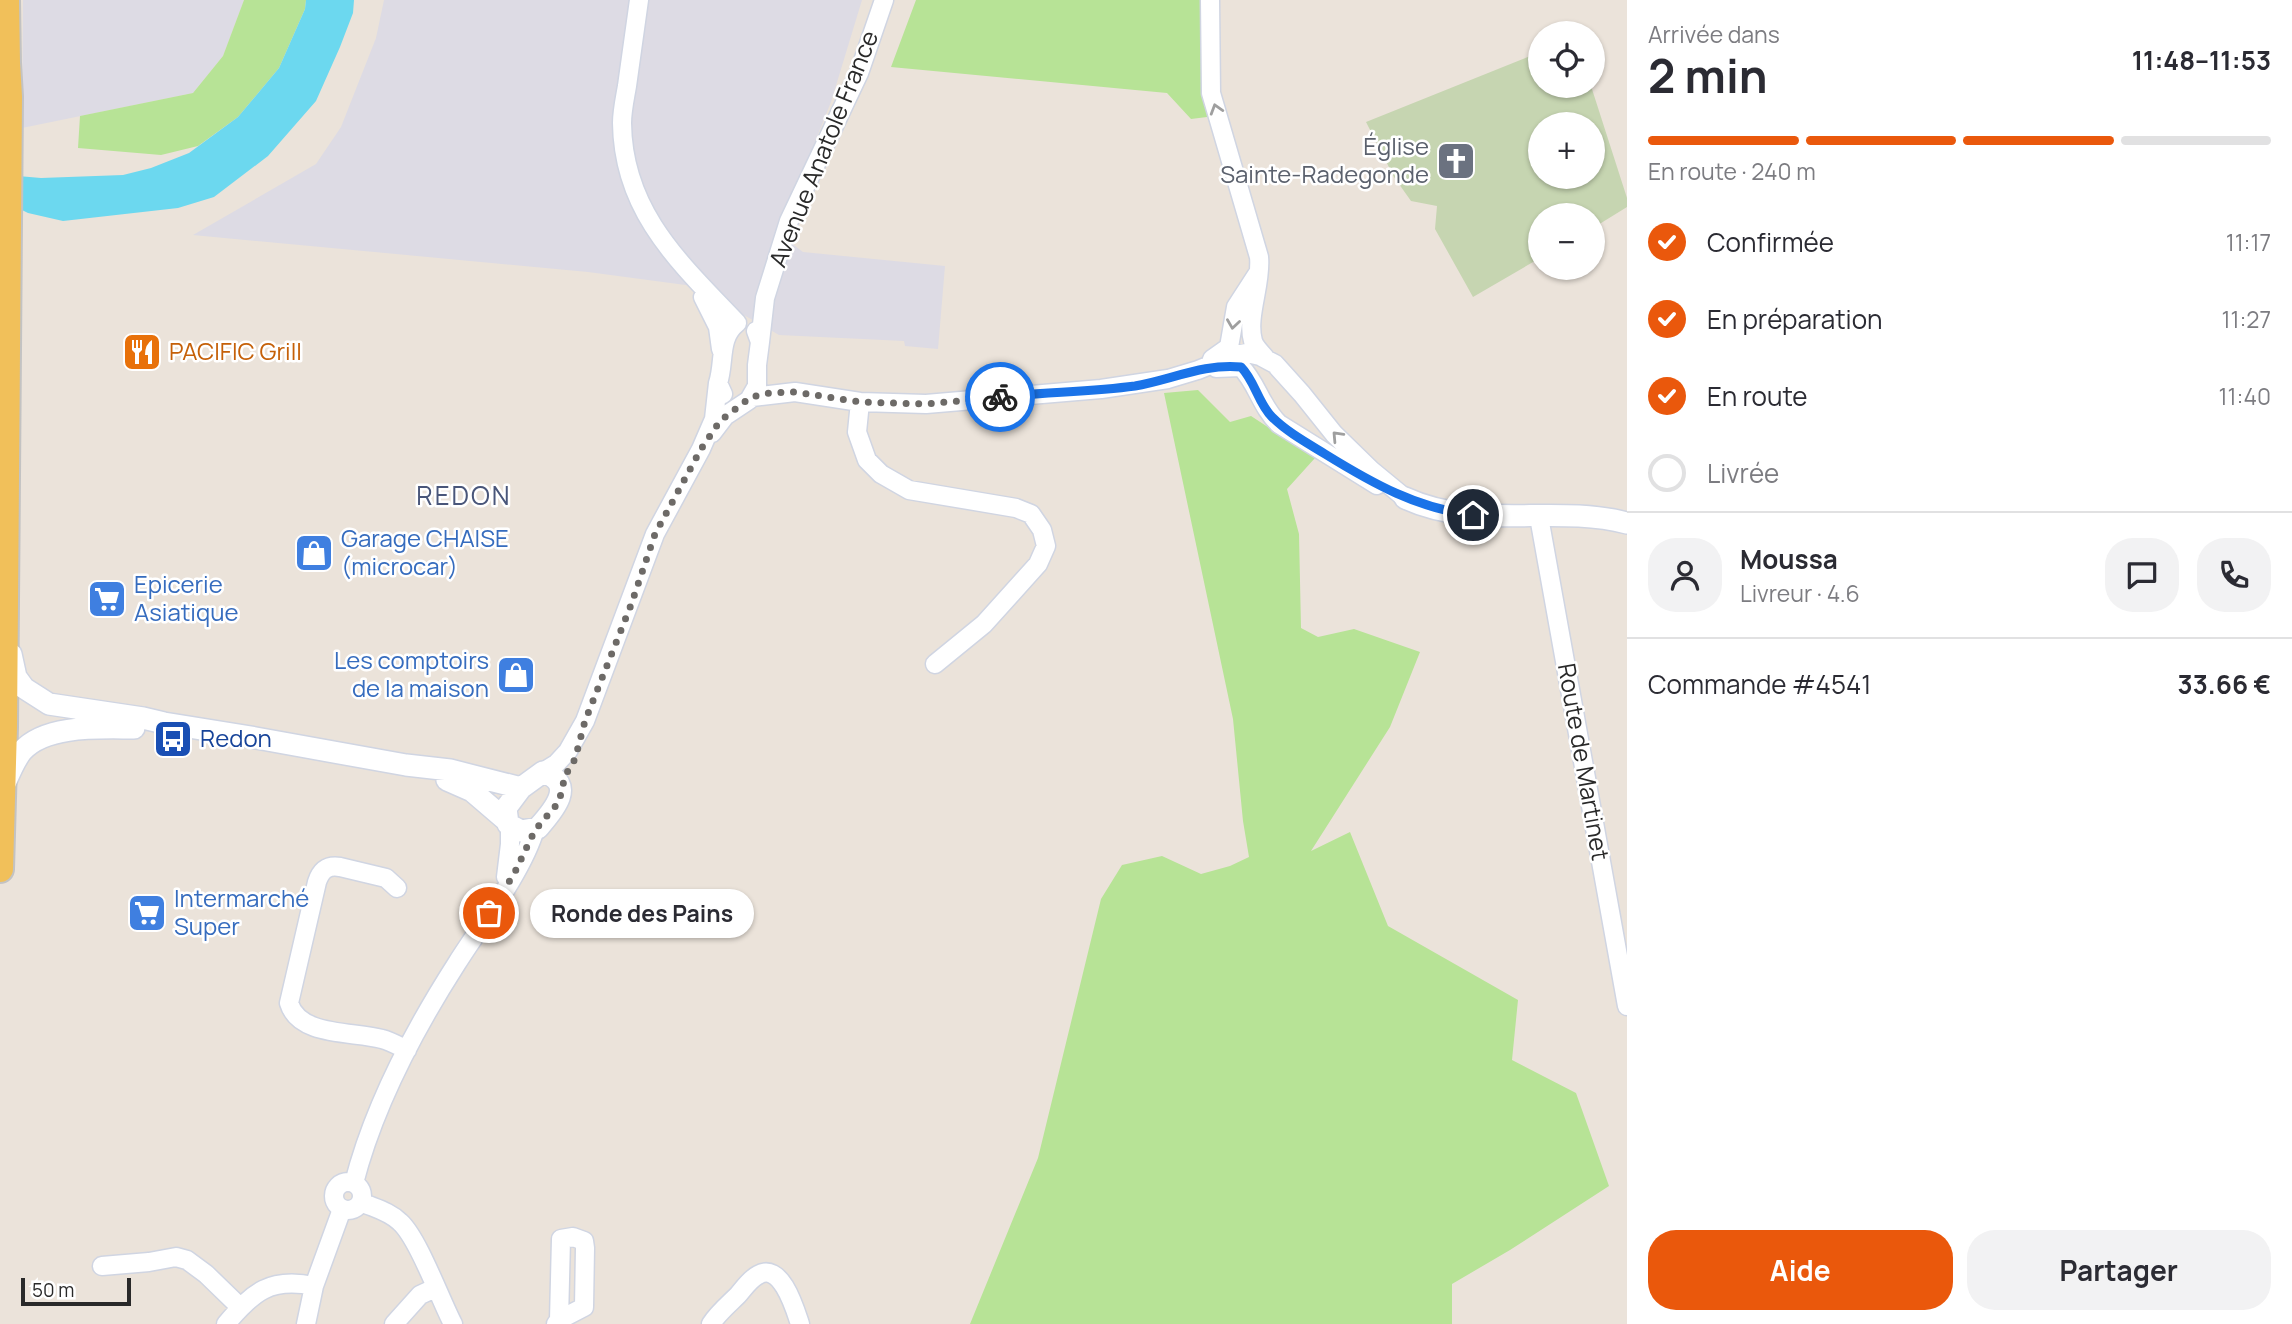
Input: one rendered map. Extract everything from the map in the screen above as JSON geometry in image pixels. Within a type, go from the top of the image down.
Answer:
[{"type":"main road","points":[[0,869],[8,339],[9,97],[6,0]]},
{"type":"street","points":[[354,1183],[362,1149],[407,1050],[445,982],[520,862],[535,830],[559,802],[565,776],[575,759],[585,721],[631,605],[655,534],[701,449],[714,419],[723,366],[718,327],[692,279],[649,221],[633,191],[625,156],[622,122],[639,0]]},
{"type":"street","name":"Avenue Anatole France","points":[[747,401],[758,386],[757,365],[765,298],[789,221],[859,73],[884,0]]},
{"type":"street","points":[[1210,0],[1211,93],[1259,257],[1252,339],[1266,359]]},
{"type":"street","points":[[1198,370],[1228,347],[1236,307],[1260,269]]},
{"type":"street","points":[[692,279],[738,324],[756,331],[760,342]]},
{"type":"street","name":"Avenue Anatole France","points":[[722,358],[726,335],[765,298]]},
{"type":"street","points":[[718,383],[728,400],[747,401],[795,392],[860,402],[926,404],[1101,389],[1157,381],[1247,353],[1266,359],[1280,368],[1334,434],[1405,498]]},
{"type":"street","points":[[757,365],[770,378],[795,392]]},
{"type":"street","points":[[1198,370],[1241,367],[1249,375],[1269,414],[1279,424],[1364,478],[1432,509],[1454,513],[1539,517],[1587,516],[1627,523]]},
{"type":"street","points":[[701,449],[720,421],[747,401]]},
{"type":"street","points":[[860,402],[857,432],[867,460],[881,474],[909,490],[1016,508],[1031,514],[1042,530],[1046,545],[1038,564],[984,624],[935,664]]},
{"type":"street","name":"Route de Martinet","points":[[1539,517],[1627,1006]]},
{"type":"street","points":[[4,595],[16,677],[24,688],[49,704]]},
{"type":"street","points":[[164,723],[136,729],[23,735],[2,720],[17,705],[49,704],[143,718],[405,765],[450,770],[521,788]]},
{"type":"street","points":[[503,890],[509,864],[506,808],[521,788],[556,764],[568,751],[585,721]]},
{"type":"street","points":[[1,802],[11,769],[23,750],[38,740],[64,731]]},
{"type":"street","points":[[405,765],[463,785],[508,823],[521,831],[535,830]]},
{"type":"street","points":[[543,772],[555,778],[562,793]]},
{"type":"street","points":[[397,888],[386,878],[340,866],[324,869],[320,873],[289,1003],[296,1017],[312,1027],[383,1039],[407,1050]]},
{"type":"street","points":[[342,1209],[335,1200],[336,1189],[342,1183],[354,1183]]},
{"type":"street","points":[[342,1209],[353,1209],[361,1202],[362,1193],[354,1183]]},
{"type":"street","points":[[361,1202],[383,1211],[404,1226],[414,1241],[453,1324]]},
{"type":"street","points":[[306,1324],[314,1286],[342,1209]]},
{"type":"street","points":[[102,1266],[176,1257],[187,1260],[206,1274],[240,1307]]},
{"type":"street","points":[[711,1324],[747,1284],[758,1274],[766,1272],[775,1275],[786,1288],[800,1324]]},
{"type":"street","points":[[226,1324],[240,1307],[268,1287],[280,1282],[314,1286]]},
{"type":"street","points":[[394,1324],[420,1296],[435,1288]]},
{"type":"shaded area","points":[[23,0],[244,0],[223,56],[193,93],[22,128]]},
{"type":"shaded area","points":[[384,0],[862,0],[831,102],[778,233],[803,252],[945,266],[938,349],[905,346],[904,341],[779,335],[693,286],[588,272],[193,235],[316,164],[341,127],[376,38]]},
{"type":"green space","points":[[244,0],[306,0],[305,9],[279,68],[238,117],[198,146],[161,155],[78,148],[80,116],[193,93],[223,56]]},
{"type":"green space","points":[[916,0],[1201,0],[1207,117],[1191,119],[1167,93],[891,67]]},
{"type":"green space","points":[[1528,57],[1528,98],[1595,98],[1599,112],[1528,112],[1528,189],[1605,189],[1605,130],[1627,198],[1627,207],[1605,221],[1605,203],[1528,203],[1528,265],[1473,297],[1435,229],[1437,206],[1411,201],[1394,177],[1366,122]]},
{"type":"green space","points":[[1198,390],[1230,422],[1251,416],[1315,458],[1287,489],[1299,534],[1301,628],[1318,637],[1354,629],[1420,652],[1390,727],[1311,851],[1350,832],[1388,926],[1518,1000],[1512,1060],[1576,1093],[1609,1186],[1452,1284],[1452,1324],[970,1324],[1038,1158],[1101,899],[1122,865],[1162,856],[1201,874],[1230,866],[1249,857],[1233,719],[1164,393]]},
{"type":"water","points":[[306,0],[354,0],[353,13],[316,101],[268,156],[214,197],[178,208],[63,221],[22,210],[0,218],[18,176],[41,178],[123,175],[151,168],[189,153],[238,117],[279,68],[305,9]]},
{"type":"way so far","points":[[489,913],[514,874],[535,830],[559,802],[565,776],[575,759],[585,721],[631,605],[655,534],[701,449],[720,421],[751,397],[770,393],[795,392],[860,402],[926,404],[1000,397]]},
{"type":"place","name":"Église Sainte-Radegonde","points":[[1456,161]]},
{"type":"place","name":"PACIFIC Grill","points":[[142,352]]},
{"type":"place","name":"Garage CHAISE (microcar)","points":[[314,553]]},
{"type":"place","name":"Epicerie Asiatique","points":[[107,599]]},
{"type":"place","name":"Les comptoirs de la maison","points":[[516,675]]},
{"type":"place","name":"Redon","points":[[173,739]]},
{"type":"place","name":"Intermarché Super","points":[[147,913]]},
{"type":"place","name":"Ronde des Pains","points":[[489,913]]},
{"type":"district","name":"REDON","points":[[464,496]]},
{"type":"route","points":[[1000,397],[1135,386],[1198,370],[1237,366],[1249,375],[1269,414],[1307,443],[1364,478],[1412,501],[1432,509],[1473,515]]}]
